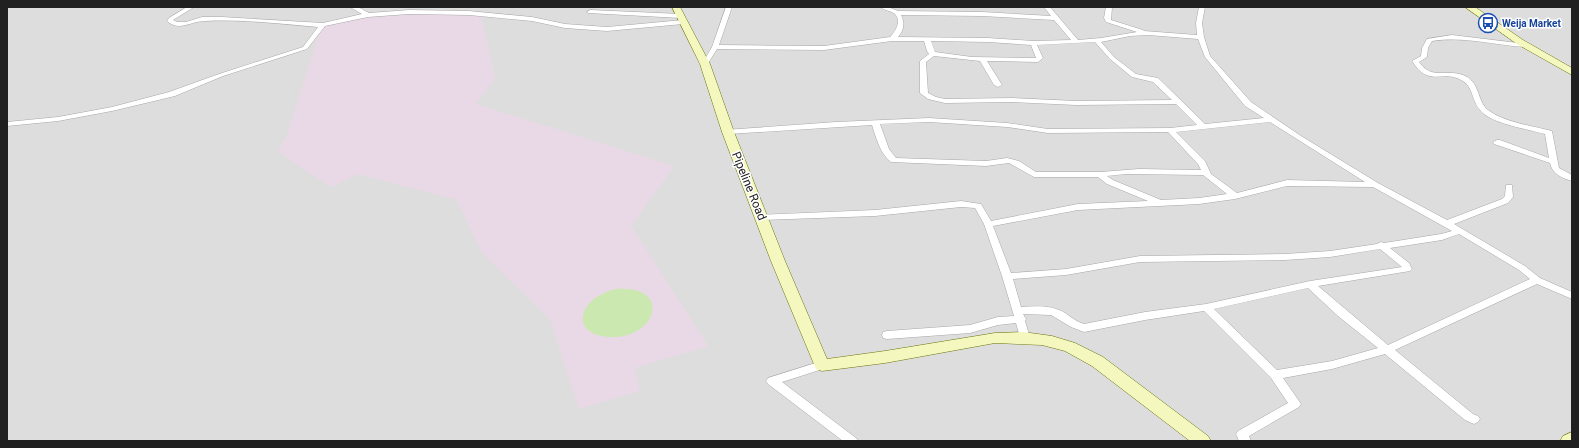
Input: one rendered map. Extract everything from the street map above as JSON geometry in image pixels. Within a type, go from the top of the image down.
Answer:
[{"type":"street","points":[[191,7],[170,21],[176,24],[186,24],[202,19],[209,19],[323,25],[368,15],[409,12],[469,13],[532,19],[565,26],[607,29],[682,19]]},
{"type":"street","points":[[353,7],[368,15]]},
{"type":"street","name":"Pipeline Road","points":[[676,7],[705,64],[728,132],[778,261],[822,365]]},
{"type":"street","points":[[705,64],[715,47],[729,7]]},
{"type":"street","points":[[883,7],[897,13],[982,14],[1056,18]]},
{"type":"street","points":[[1047,7],[1076,42]]},
{"type":"street","points":[[1109,7],[1107,18],[1111,23],[1148,33]]},
{"type":"street","points":[[1202,7],[1199,16],[1201,37],[1209,60],[1248,104],[1270,120],[1375,185],[1460,231],[1522,268],[1537,280],[1572,296]]},
{"type":"street","points":[[1470,7],[1525,45],[1572,72]]},
{"type":"street","points":[[590,12],[682,19]]},
{"type":"street","points":[[892,39],[899,32],[901,21],[897,13]]},
{"type":"street","points":[[7,124],[58,119],[112,109],[172,94],[305,48],[323,25]]},
{"type":"street","points":[[715,47],[824,48],[892,39],[988,40],[1033,43],[1076,42],[1097,41],[1130,34],[1148,33],[1201,37]]},
{"type":"street","points":[[1525,45],[1474,39],[1436,38],[1429,40],[1425,48],[1424,57],[1415,61],[1418,68],[1430,76],[1459,76],[1467,80],[1476,91],[1484,110],[1496,118],[1549,133],[1555,169],[1558,172],[1572,178]]},
{"type":"street","points":[[927,40],[930,51],[933,54]]},
{"type":"street","points":[[1097,41],[1124,69],[1134,76],[1156,80],[1203,126]]},
{"type":"street","points":[[1033,43],[1040,58],[1038,60],[983,60],[933,54],[925,59],[923,64],[924,93],[926,96],[945,101],[1012,100],[1104,103],[1178,102]]},
{"type":"street","points":[[983,60],[998,85]]},
{"type":"street","points":[[728,132],[875,122],[938,120],[1014,126],[1048,131],[1170,130],[1270,120]]},
{"type":"street","points":[[875,122],[887,153],[891,159],[894,160],[985,163],[1002,160],[1011,161],[1034,174],[1100,175],[1110,173],[1204,172]]},
{"type":"street","points":[[1170,130],[1202,163],[1204,172],[1210,179],[1235,196]]},
{"type":"street","points":[[1497,142],[1554,162]]},
{"type":"street","points":[[1100,175],[1110,182],[1161,203]]},
{"type":"street","points":[[988,224],[1078,207],[1199,201],[1235,196],[1287,184],[1375,185]]},
{"type":"street","points":[[1445,224],[1504,201],[1509,197],[1509,187]]},
{"type":"street","points":[[762,217],[875,213],[961,204],[978,206],[988,224],[1007,276],[1020,315],[1025,338]]},
{"type":"street","points":[[1007,276],[1066,272],[1140,259],[1285,257],[1330,254],[1381,245],[1442,237],[1460,231]]},
{"type":"street","points":[[887,335],[970,329],[1034,310],[1046,310],[1060,315],[1078,327],[1084,328],[1145,316],[1206,307],[1310,284],[1407,269],[1406,265],[1381,245]]},
{"type":"street","points":[[1274,375],[1332,365],[1386,350],[1537,280]]},
{"type":"street","points":[[1310,284],[1386,350],[1469,417],[1474,419]]},
{"type":"street","points":[[1206,307],[1274,375],[1295,404],[1242,434],[1245,441]]},
{"type":"street","points":[[852,441],[772,381],[822,365],[885,357],[995,338],[1036,338],[1060,343],[1080,352],[1117,375],[1202,441]]},
{"type":"shaded area","points":[[7,7],[1572,7],[1572,441],[7,441]]},
{"type":"shaded area","points":[[447,13],[481,16],[495,78],[476,104],[674,166],[631,226],[708,346],[634,368],[640,391],[579,409],[550,319],[482,253],[457,200],[358,174],[331,187],[278,152],[287,135],[322,25],[367,17]]},
{"type":"green space","points":[[616,289],[634,290],[645,294],[651,302],[652,311],[648,320],[640,329],[628,335],[612,337],[598,335],[589,331],[584,324],[583,316],[586,308],[592,300]]},
{"type":"place","name":"Weija Market","points":[[1488,23]]}]
